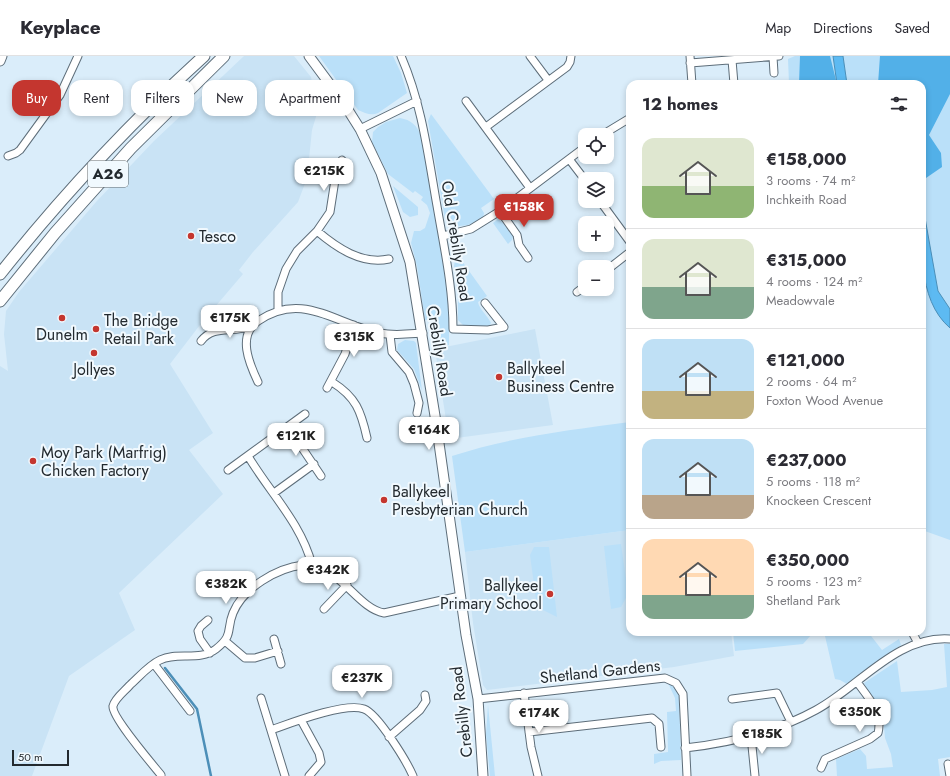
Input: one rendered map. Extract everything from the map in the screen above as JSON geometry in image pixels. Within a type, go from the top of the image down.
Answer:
[{"type":"main road","name":"A26","points":[[0,274],[96,161],[145,110],[204,56]]},
{"type":"main road","name":"A26","points":[[0,300],[55,233],[131,148],[224,56]]},
{"type":"street","points":[[0,61],[2,56]]},
{"type":"street","points":[[61,92],[78,56]]},
{"type":"street","name":"Crebilly Road","points":[[309,56],[343,102],[360,129],[381,173],[401,230],[410,262],[423,333],[460,596],[478,699],[483,776]]},
{"type":"street","points":[[360,129],[417,101],[401,56]]},
{"type":"street","points":[[530,56],[548,80]]},
{"type":"street","points":[[486,127],[567,67],[570,63],[571,56]]},
{"type":"street","points":[[692,80],[690,60],[732,60],[776,56],[774,73]]},
{"type":"street","points":[[732,60],[734,80]]},
{"type":"street","points":[[466,100],[530,188]]},
{"type":"street","name":"Old Crebilly Road","points":[[417,101],[451,280],[453,329],[488,330],[504,327],[485,302]]},
{"type":"street","points":[[8,156],[20,150],[44,116]]},
{"type":"street","points":[[614,128],[626,120]]},
{"type":"street","points":[[442,236],[474,228],[500,211],[578,152]]},
{"type":"street","points":[[569,159],[579,172]]},
{"type":"street","points":[[278,310],[278,292],[286,269],[297,251],[317,231],[332,207],[335,180],[342,160]]},
{"type":"street","points":[[605,208],[626,237]]},
{"type":"street","points":[[500,211],[517,235],[519,245],[528,258]]},
{"type":"street","points":[[317,231],[334,244],[351,254],[376,261],[389,259]]},
{"type":"street","points":[[614,265],[626,255]]},
{"type":"street","points":[[200,341],[208,332],[214,330],[238,330],[250,326],[278,310],[310,310],[372,332],[390,335],[423,333]]},
{"type":"street","points":[[354,325],[345,354],[330,385],[343,389],[356,402],[362,416],[367,438]]},
{"type":"street","points":[[250,326],[247,333],[248,357],[250,366],[258,382]]},
{"type":"street","points":[[390,335],[392,352],[409,372],[414,384],[419,403],[417,413]]},
{"type":"street","points":[[228,470],[305,414]]},
{"type":"street","points":[[288,427],[321,476]]},
{"type":"street","points":[[248,456],[307,546],[312,565]]},
{"type":"street","points":[[274,494],[314,464]]},
{"type":"street","points":[[161,775],[123,726],[114,712],[113,706],[120,695],[160,659],[210,653],[225,641],[230,631],[232,615],[237,604],[245,594],[261,582],[279,572],[302,565],[312,565],[324,570],[376,611],[384,613],[460,596]]},
{"type":"street","points":[[324,609],[346,586]]},
{"type":"street","points":[[208,620],[198,631],[200,639],[210,653]]},
{"type":"street","points":[[914,636],[918,644]]},
{"type":"street","points":[[274,639],[281,664]]},
{"type":"street","points":[[685,748],[728,742],[751,736],[791,722],[822,707],[892,656],[918,644],[934,639],[950,639]]},
{"type":"street","points":[[225,641],[245,658],[256,658],[278,651]]},
{"type":"street","points":[[154,664],[190,711]]},
{"type":"street","name":"Shetland Gardens","points":[[478,699],[621,682],[670,679],[678,684],[683,694],[687,776]]},
{"type":"street","points":[[821,768],[825,759],[870,739],[878,733],[880,724],[877,711],[857,682]]},
{"type":"street","points":[[524,693],[529,732],[538,776]]},
{"type":"street","points":[[732,699],[778,693],[791,722]]},
{"type":"street","points":[[389,737],[420,710],[426,702],[425,695]]},
{"type":"street","points":[[261,698],[286,776]]},
{"type":"street","points":[[271,730],[342,708],[362,708],[371,714],[389,737],[413,776]]},
{"type":"street","points":[[529,732],[652,718],[660,724],[661,747]]},
{"type":"street","points":[[301,720],[319,753],[320,762],[309,776]]},
{"type":"street","points":[[751,736],[755,776]]},
{"type":"street","points":[[948,764],[950,776]]},
{"type":"shaded area","points":[[244,56],[294,56],[311,77],[312,80],[265,80],[265,116],[316,116],[312,130],[307,178],[298,202],[253,252],[239,270],[243,274],[203,321],[170,364],[213,433],[189,450],[223,494],[119,593],[135,630],[69,676],[32,776],[0,776],[0,366],[8,371],[4,334],[6,311],[19,292],[96,202],[154,141],[180,116],[194,116],[194,103],[202,96],[202,116],[257,116],[257,80],[219,80]]},
{"type":"shaded area","points":[[319,56],[393,56],[401,73],[407,93],[378,113],[370,114],[358,110],[354,104],[354,80],[336,80]]},
{"type":"shaded area","points":[[795,56],[950,56],[950,540],[926,531],[926,80],[789,80],[788,59]]},
{"type":"shaded area","points":[[800,56],[830,56],[836,80],[799,80]]},
{"type":"shaded area","points":[[833,56],[843,56],[846,80],[836,80]]},
{"type":"shaded area","points":[[880,56],[950,56],[950,94],[929,135],[941,153],[942,167],[926,178],[926,80],[878,80]]},
{"type":"shaded area","points":[[431,114],[494,199],[481,208],[484,213],[483,218],[468,225],[451,227],[445,219],[428,121]]},
{"type":"shaded area","points":[[400,118],[413,124],[418,129],[421,136],[446,273],[449,303],[449,345],[435,348],[431,320],[425,320],[417,266],[411,243],[414,231],[420,231],[425,228],[430,213],[427,205],[421,200],[423,197],[415,191],[413,193],[388,174],[372,142],[373,132],[378,127],[386,122]]},
{"type":"shaded area","points":[[393,186],[418,207],[418,215],[410,217],[403,212]]},
{"type":"shaded area","points":[[498,219],[513,236],[512,240],[508,244],[493,223]]},
{"type":"shaded area","points":[[926,224],[938,291],[950,309],[950,328],[939,316],[931,302],[926,286]]},
{"type":"shaded area","points":[[459,257],[487,296],[478,302],[491,323],[489,326],[464,326],[458,320],[458,292],[454,266],[455,260]]},
{"type":"shaded area","points":[[535,329],[553,425],[449,439],[435,349]]},
{"type":"shaded area","points":[[405,340],[414,341],[416,343],[422,391],[414,369],[397,350],[398,344]]},
{"type":"shaded area","points":[[626,423],[626,531],[465,552],[452,456],[474,449],[518,439]]},
{"type":"shaded area","name":"Ballykeel Primary School","points":[[626,531],[626,636],[732,636],[734,656],[674,667],[487,690],[483,685],[473,623],[465,552]]},
{"type":"shaded area","points":[[621,544],[626,580],[626,598],[621,607],[611,609],[604,546]]},
{"type":"shaded area","points":[[534,547],[549,547],[557,617],[537,607],[530,555]]},
{"type":"shaded area","points":[[733,636],[810,636],[803,644],[735,651]]},
{"type":"shaded area","points":[[825,636],[871,636],[882,650],[899,639],[901,645],[847,684],[835,679]]},
{"type":"shaded area","points":[[944,644],[950,644],[950,757],[938,759],[940,776],[837,776],[836,759],[860,749],[866,756],[867,769],[893,767],[891,754],[885,738],[882,706],[874,702],[864,683],[897,661],[901,692],[932,690],[947,687]]},
{"type":"shaded area","points":[[668,683],[672,685],[679,694],[681,760],[661,761],[654,764],[654,754],[668,752],[667,712],[676,711],[675,698]]},
{"type":"shaded area","points":[[488,705],[495,776],[490,776],[486,734]]},
{"type":"waterway","points":[[165,668],[197,709],[211,776]]},
{"type":"place","name":"Tesco","points":[[191,236]]},
{"type":"place","name":"Dunelm","points":[[62,318]]},
{"type":"place","name":"The Bridge Retail Park","points":[[96,329]]},
{"type":"place","name":"Jollyes","points":[[94,353]]},
{"type":"place","name":"Ballykeel Business Centre","points":[[499,377]]},
{"type":"place","name":"Moy Park (Marfrig) Chicken Factory","points":[[33,461]]},
{"type":"place","name":"Ballykeel Presbyterian Church","points":[[384,500]]},
{"type":"place","name":"Ballykeel Primary School","points":[[550,594]]}]
